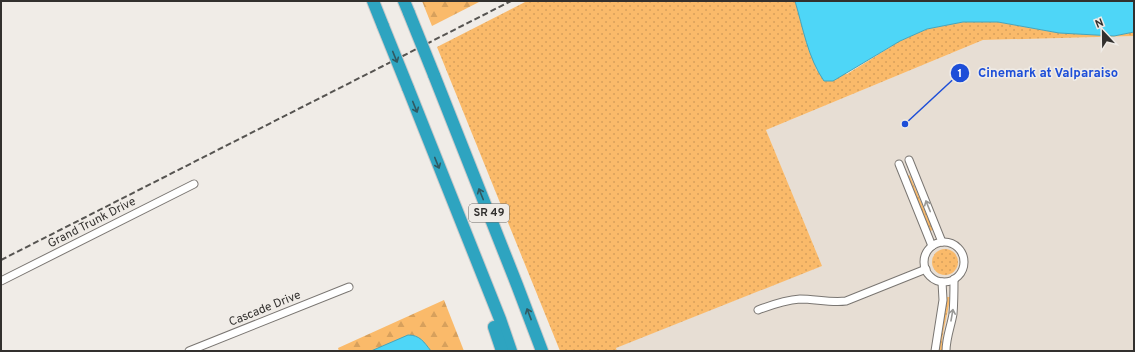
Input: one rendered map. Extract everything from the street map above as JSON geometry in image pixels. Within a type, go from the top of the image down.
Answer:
[{"type":"highway","name":"SR 49","points":[[373,1],[511,351]]},
{"type":"highway","name":"SR 49","points":[[404,1],[542,349]]},
{"type":"highway","points":[[477,262],[489,311],[502,351]]},
{"type":"street","points":[[909,160],[942,242]]},
{"type":"street","points":[[899,164],[932,246]]},
{"type":"street","name":"Grand Trunk Drive","points":[[1,281],[194,184]]},
{"type":"street","points":[[942,242],[954,244],[959,248],[964,262],[963,268],[959,275],[954,279],[942,282],[933,278],[926,269],[924,262],[925,255],[932,246],[942,242]]},
{"type":"street","points":[[758,310],[770,305],[796,300],[846,301],[926,269]]},
{"type":"street","points":[[946,351],[947,338],[953,314],[954,279]]},
{"type":"street","points":[[935,351],[942,300],[942,282]]},
{"type":"street","name":"Cascade Drive","points":[[189,351],[349,287]]},
{"type":"shaded area","points":[[1134,36],[1134,351],[617,351],[615,348],[821,266],[766,130],[983,40]]},
{"type":"green space","points":[[422,1],[481,1],[432,26]]},
{"type":"green space","points":[[527,1],[795,1],[817,71],[847,74],[900,41],[927,29],[963,22],[998,22],[1059,33],[1114,36],[1134,32],[1134,36],[983,40],[766,130],[822,266],[616,348],[617,351],[560,351],[437,47]]},
{"type":"green space","points":[[909,175],[933,230],[930,231],[908,176]]},
{"type":"green space","points":[[945,249],[954,253],[958,262],[954,271],[945,275],[936,271],[932,262],[936,253]]},
{"type":"green space","points":[[947,297],[950,297],[949,304],[942,351],[939,351],[940,338]]},
{"type":"green space","points":[[444,300],[464,351],[339,351],[338,348]]},
{"type":"water","points":[[795,1],[1134,1],[1134,32],[1114,36],[1059,33],[998,22],[963,22],[927,29],[900,41],[833,81],[824,81],[818,72],[810,53]]},
{"type":"water","points":[[408,335],[419,338],[431,351],[371,351]]},
{"type":"railway","points":[[1,260],[511,1]]},
{"type":"place","name":"Cinemark at Valparaiso","points":[[905,124]]}]
